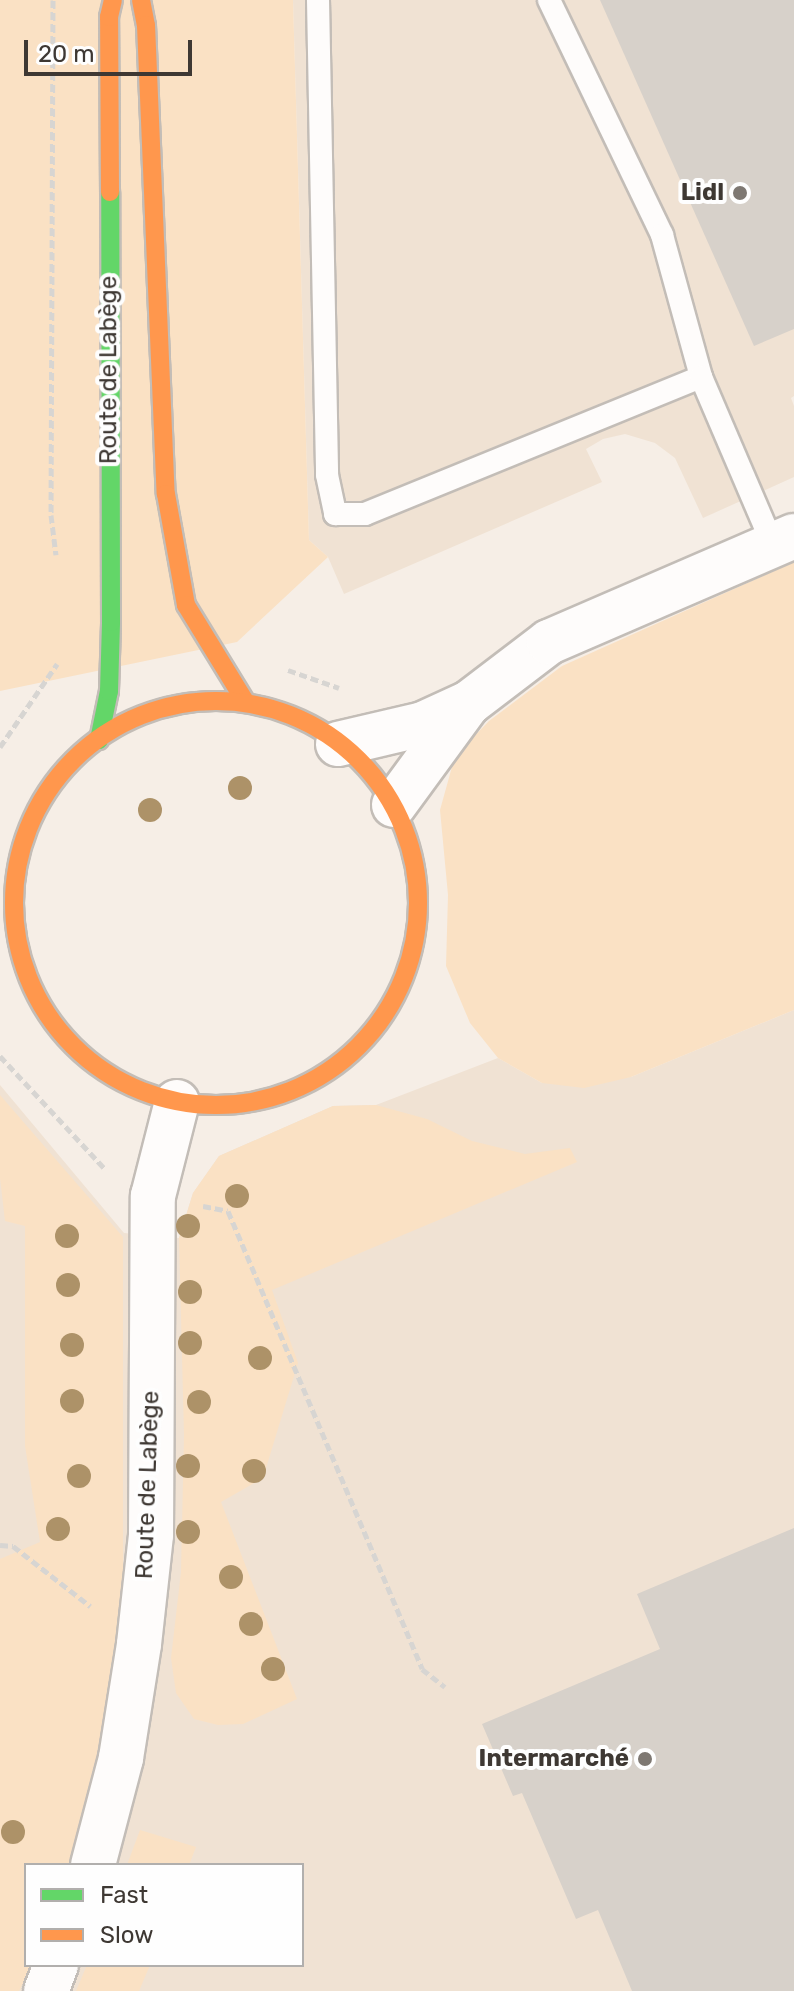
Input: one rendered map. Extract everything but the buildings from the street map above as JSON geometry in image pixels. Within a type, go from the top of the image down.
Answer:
[{"type":"street","name":"Route de Labège","points":[[99,740],[109,691],[111,622],[109,17],[113,0]]},
{"type":"street","name":"Route de Labège","points":[[141,0],[146,25],[151,119],[166,494],[186,605],[246,703]]},
{"type":"street","points":[[338,744],[423,724],[469,703],[549,642],[784,540]]},
{"type":"street","points":[[201,701],[246,703],[305,722],[356,756],[394,805],[416,867],[417,932],[397,995],[359,1048],[305,1086],[242,1105],[177,1102],[119,1082],[72,1046],[36,998],[17,944],[13,886],[27,830],[48,790],[77,755],[114,728],[156,710],[201,701]]},
{"type":"street","points":[[394,805],[469,703]]},
{"type":"street","points":[[0,842],[27,830]]},
{"type":"street","points":[[12,981],[36,998]]},
{"type":"street","name":"Route de Labège","points":[[94,1863],[121,1758],[139,1644],[151,1535],[153,1196],[177,1102]]},
{"type":"street","points":[[46,1991],[55,1967]]},
{"type":"lane","points":[[318,0],[327,475],[335,514],[365,514],[701,377]]},
{"type":"lane","points":[[549,0],[662,235],[701,377],[784,540]]},
{"type":"path","points":[[53,0],[51,515],[56,562]]},
{"type":"path","points":[[0,747],[57,663],[59,652]]},
{"type":"path","points":[[0,1056],[102,1167],[153,1196],[228,1211],[422,1669],[445,1687]]},
{"type":"path","points":[[0,1545],[13,1546],[139,1644]]},
{"type":"shaded area","points":[[0,0],[293,0],[309,540],[328,557],[237,642],[0,691]]},
{"type":"shaded area","points":[[293,0],[794,0],[794,396],[791,398],[794,406],[794,477],[703,518],[675,458],[655,443],[625,434],[603,439],[586,449],[602,482],[344,594],[328,557],[309,540]]},
{"type":"shaded area","points":[[794,562],[794,1010],[631,1077],[584,1088],[542,1083],[498,1058],[470,1023],[446,966],[448,895],[440,810],[455,756],[489,721],[562,666]]},
{"type":"shaded area","points":[[794,1010],[794,1991],[0,1991],[0,1085],[124,1233],[179,1238],[193,1193],[219,1156],[333,1106],[376,1105],[498,1058],[542,1083],[631,1077]]},
{"type":"shaded area","points":[[0,1095],[123,1237],[123,1587],[109,1710],[70,1863],[24,1863],[24,1967],[31,1967],[19,1991],[0,1991],[0,1559],[40,1542],[25,1446],[25,1226],[5,1221],[0,1178]]},
{"type":"shaded area","points":[[376,1105],[427,1119],[472,1141],[525,1154],[570,1148],[577,1162],[272,1290],[298,1363],[263,1478],[221,1502],[297,1699],[243,1724],[218,1725],[194,1719],[176,1693],[171,1658],[181,1572],[184,1435],[179,1238],[193,1193],[219,1156],[333,1106]]},
{"type":"shaded area","points":[[140,1830],[196,1847],[190,1863],[128,1863]]},
{"type":"shaded area","points":[[86,1967],[149,1967],[139,1991],[76,1991]]},
{"type":"traffic: fast","points":[[99,740],[109,691],[111,622],[110,192]]},
{"type":"traffic: slow","points":[[110,192],[109,17],[113,0]]},
{"type":"traffic: slow","points":[[141,0],[146,25],[166,494],[186,605],[246,703]]},
{"type":"traffic: slow","points":[[216,701],[255,705],[311,725],[344,747],[372,775],[394,808],[409,845],[418,903],[414,942],[394,998],[372,1031],[344,1059],[311,1081],[274,1096],[216,1105],[177,1101],[121,1081],[88,1059],[60,1031],[38,998],[23,961],[14,903],[18,864],[38,808],[60,775],[88,747],[121,725],[158,710],[216,701]]},
{"type":"place","name":"Lidl","points":[[740,193]]},
{"type":"place","name":"Intermarché","points":[[645,1759]]}]
